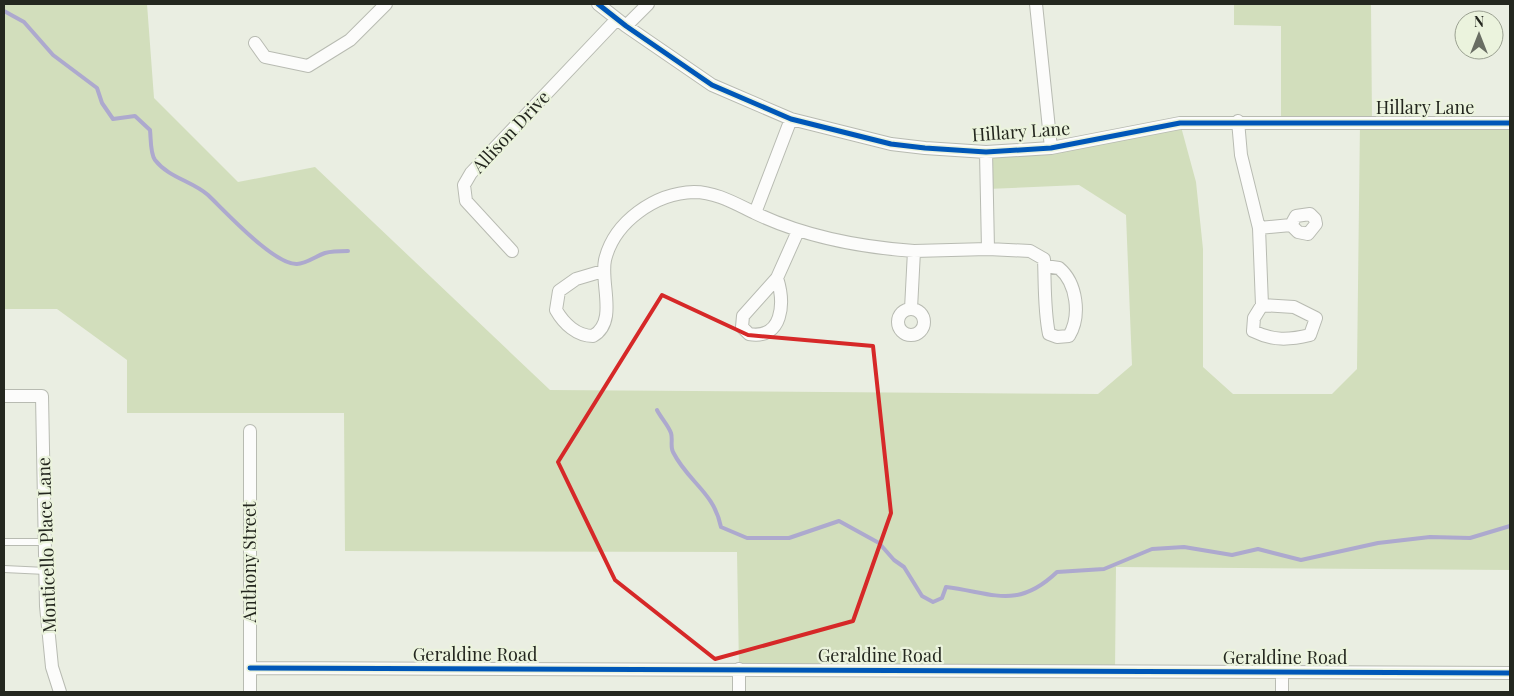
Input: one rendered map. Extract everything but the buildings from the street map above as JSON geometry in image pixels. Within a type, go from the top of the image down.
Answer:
[{"type":"street","points":[[255,42],[265,57],[308,66],[350,40],[386,4]]},
{"type":"street","name":"Hillary Lane","points":[[598,4],[712,85],[791,119],[891,144],[986,152],[1052,148],[1180,123],[1238,121],[1510,123]]},
{"type":"street","name":"Allison Drive","points":[[512,251],[466,201],[464,185],[472,173],[622,22],[648,4]]},
{"type":"street","points":[[1036,4],[1052,148]]},
{"type":"street","points":[[755,213],[791,119]]},
{"type":"street","points":[[1238,121],[1241,155],[1259,228],[1262,305],[1254,318],[1253,331],[1264,336],[1287,341],[1310,335],[1316,318],[1294,307],[1262,305]]},
{"type":"street","points":[[986,152],[988,249]]},
{"type":"street","points":[[603,271],[576,279],[559,291],[556,310],[564,322],[579,334],[593,336],[603,326],[606,304],[603,271],[605,258],[629,219],[657,201],[694,192],[718,196],[798,231],[846,244],[914,251],[988,249],[1030,251],[1044,258],[1048,334],[1057,337],[1069,336],[1075,323],[1075,296],[1072,285],[1059,268],[1045,266]]},
{"type":"street","points":[[1259,228],[1292,225]]},
{"type":"street","points":[[777,278],[798,231]]},
{"type":"street","points":[[912,309],[914,251]]},
{"type":"street","name":"Monticello Place Lane","points":[[4,396],[42,396],[46,571],[52,667],[60,692]]},
{"type":"street","name":"Anthony Street","points":[[250,432],[250,692]]},
{"type":"street","name":"Geraldine Road","points":[[250,668],[1510,672]]},
{"type":"street","points":[[739,669],[739,692]]},
{"type":"street","points":[[1282,672],[1282,692]]},
{"type":"lane","points":[[4,542],[45,542]]},
{"type":"lane","points":[[4,569],[46,571]]},
{"type":"highlighted area","points":[[662,295],[748,335],[873,346],[891,513],[853,621],[715,659],[615,580],[558,462]]},
{"type":"green space","points":[[4,4],[147,4],[154,98],[238,182],[315,167],[550,390],[1098,394],[1132,365],[1126,215],[1079,185],[987,189],[986,152],[1180,123],[1196,182],[1203,249],[1203,367],[1233,394],[1332,394],[1357,369],[1360,122],[1281,122],[1281,26],[1234,25],[1234,4],[1371,4],[1372,122],[1510,123],[1510,570],[1116,567],[1115,671],[739,669],[737,552],[345,551],[344,413],[127,413],[127,360],[57,309],[4,309]]},
{"type":"waterway","points":[[4,11],[24,22],[53,55],[97,88],[102,103],[113,119],[135,116],[150,130],[152,153],[155,160],[167,171],[202,190],[263,247],[287,262],[297,264],[304,263],[325,253],[348,251]]},
{"type":"waterway","points":[[657,410],[671,433],[673,452],[713,505],[721,527],[747,538],[789,538],[839,521],[879,543],[894,560],[904,567],[922,596],[933,602],[942,598],[946,587],[992,595],[1017,595],[1043,584],[1057,572],[1104,569],[1152,549],[1184,547],[1232,555],[1258,549],[1301,560],[1378,543],[1430,537],[1470,538],[1510,526]]},
{"type":"cycle path","points":[[598,4],[626,26],[712,85],[791,119],[891,144],[986,152],[1051,148],[1180,123],[1510,123]]},
{"type":"cycle path","points":[[250,668],[1510,673]]}]
